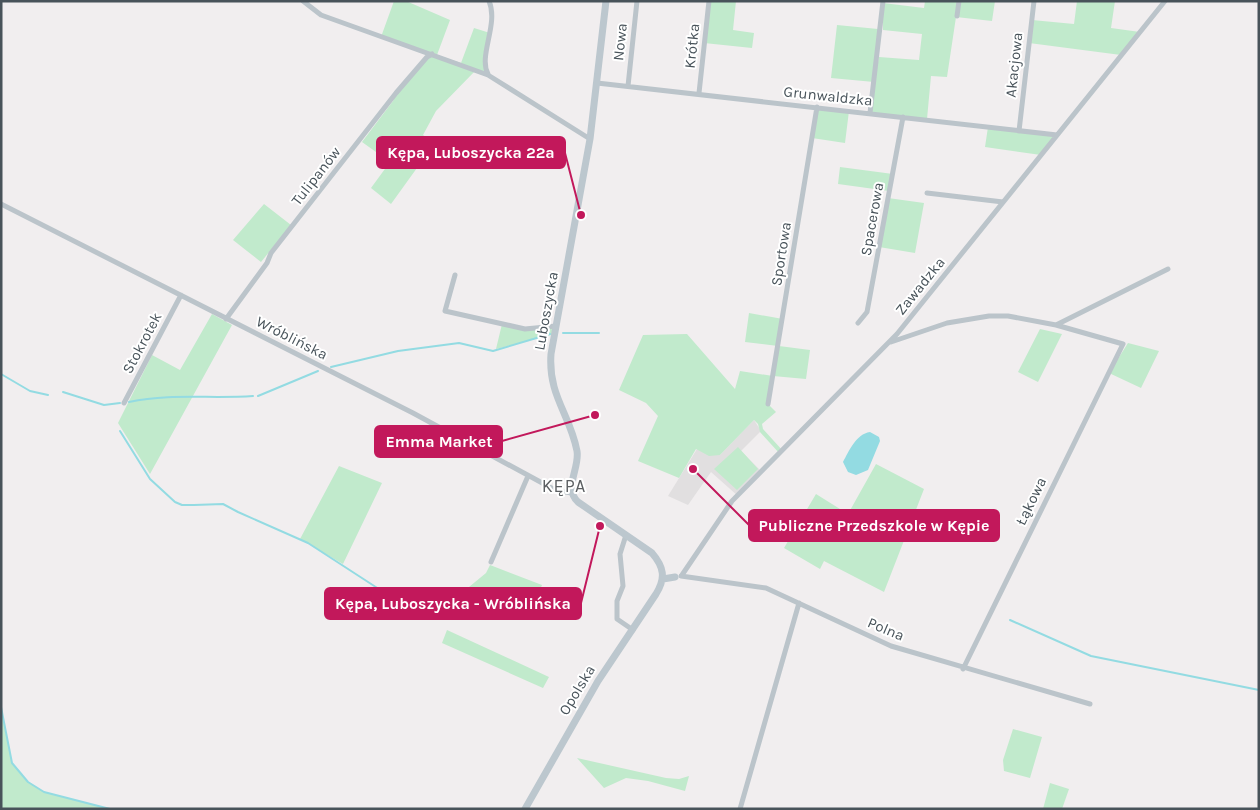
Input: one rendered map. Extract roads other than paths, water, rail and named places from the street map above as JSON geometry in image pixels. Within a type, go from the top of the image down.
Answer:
[{"type":"street","points":[[303,1],[320,15],[488,75],[590,139]]},
{"type":"street","points":[[488,75],[486,64],[492,20],[489,1]]},
{"type":"street","name":"Luboszycka","points":[[572,493],[576,450],[551,380],[551,354],[590,139],[606,1]]},
{"type":"street","name":"Nowa","points":[[628,86],[637,1]]},
{"type":"street","name":"Krótka","points":[[699,93],[709,1]]},
{"type":"street","points":[[870,113],[883,1]]},
{"type":"street","points":[[957,16],[959,1]]},
{"type":"street","name":"Akacjowa","points":[[1020,131],[1034,1]]},
{"type":"street","name":"Zawadzka","points":[[679,576],[732,501],[890,343],[1165,1]]},
{"type":"street","name":"Tulipanów","points":[[226,319],[267,263],[271,253],[396,93],[427,57],[432,54]]},
{"type":"street","name":"Grunwaldzka","points":[[596,83],[699,93],[1057,135]]},
{"type":"street","name":"Sportowa","points":[[768,404],[817,107]]},
{"type":"street","name":"Spacerowa","points":[[858,323],[867,312],[903,117]]},
{"type":"street","points":[[927,193],[1003,202]]},
{"type":"street","name":"Wróblińska","points":[[1,204],[413,413],[557,491],[572,493]]},
{"type":"street","points":[[890,343],[947,323],[989,316],[1008,316],[1056,325],[1168,269]]},
{"type":"street","points":[[455,275],[445,311],[525,329],[556,326]]},
{"type":"street","name":"Stokrotek","points":[[124,403],[181,295]]},
{"type":"street","name":"Łąkowa","points":[[963,668],[1123,344],[1056,325]]},
{"type":"street","points":[[491,562],[528,476]]},
{"type":"street","points":[[572,493],[578,502],[656,557],[663,570],[663,579],[679,576]]},
{"type":"street","points":[[626,535],[620,554],[622,586],[616,619],[633,630]]},
{"type":"street","name":"Polna","points":[[679,576],[766,588],[891,646],[1090,704]]},
{"type":"street","name":"Opolska","points":[[525,809],[598,681],[633,630],[659,589],[663,579]]},
{"type":"street","points":[[740,809],[799,603]]},
{"type":"water","points":[[870,432],[879,437],[880,441],[868,470],[856,475],[848,472],[843,462],[857,439]]},
{"type":"waterway","points":[[563,333],[599,333]]},
{"type":"waterway","points":[[331,367],[398,351],[459,343],[493,351],[550,334]]},
{"type":"waterway","points":[[258,396],[318,371]]},
{"type":"waterway","points":[[1,374],[30,391],[48,395]]},
{"type":"waterway","points":[[63,392],[104,405],[120,403]]},
{"type":"waterway","points":[[129,402],[175,397],[253,396]]},
{"type":"waterway","points":[[120,431],[150,479],[175,502],[182,505],[223,504],[308,543],[385,593],[424,608],[445,619]]},
{"type":"waterway","points":[[1010,620],[1091,656],[1259,690]]},
{"type":"waterway","points":[[1,707],[12,763],[28,782],[44,792],[110,809]]},
{"type":"place","name":"Kępa, Luboszycka 22a","points":[[581,215]]},
{"type":"place","name":"Emma Market","points":[[595,415]]},
{"type":"place","name":"Publiczne Przedszkole w Kępie","points":[[693,469]]},
{"type":"place","name":"Kępa, Luboszycka - Wróblińska","points":[[600,526]]},
{"type":"district","name":"KĘPA","points":[[564,486]]}]
